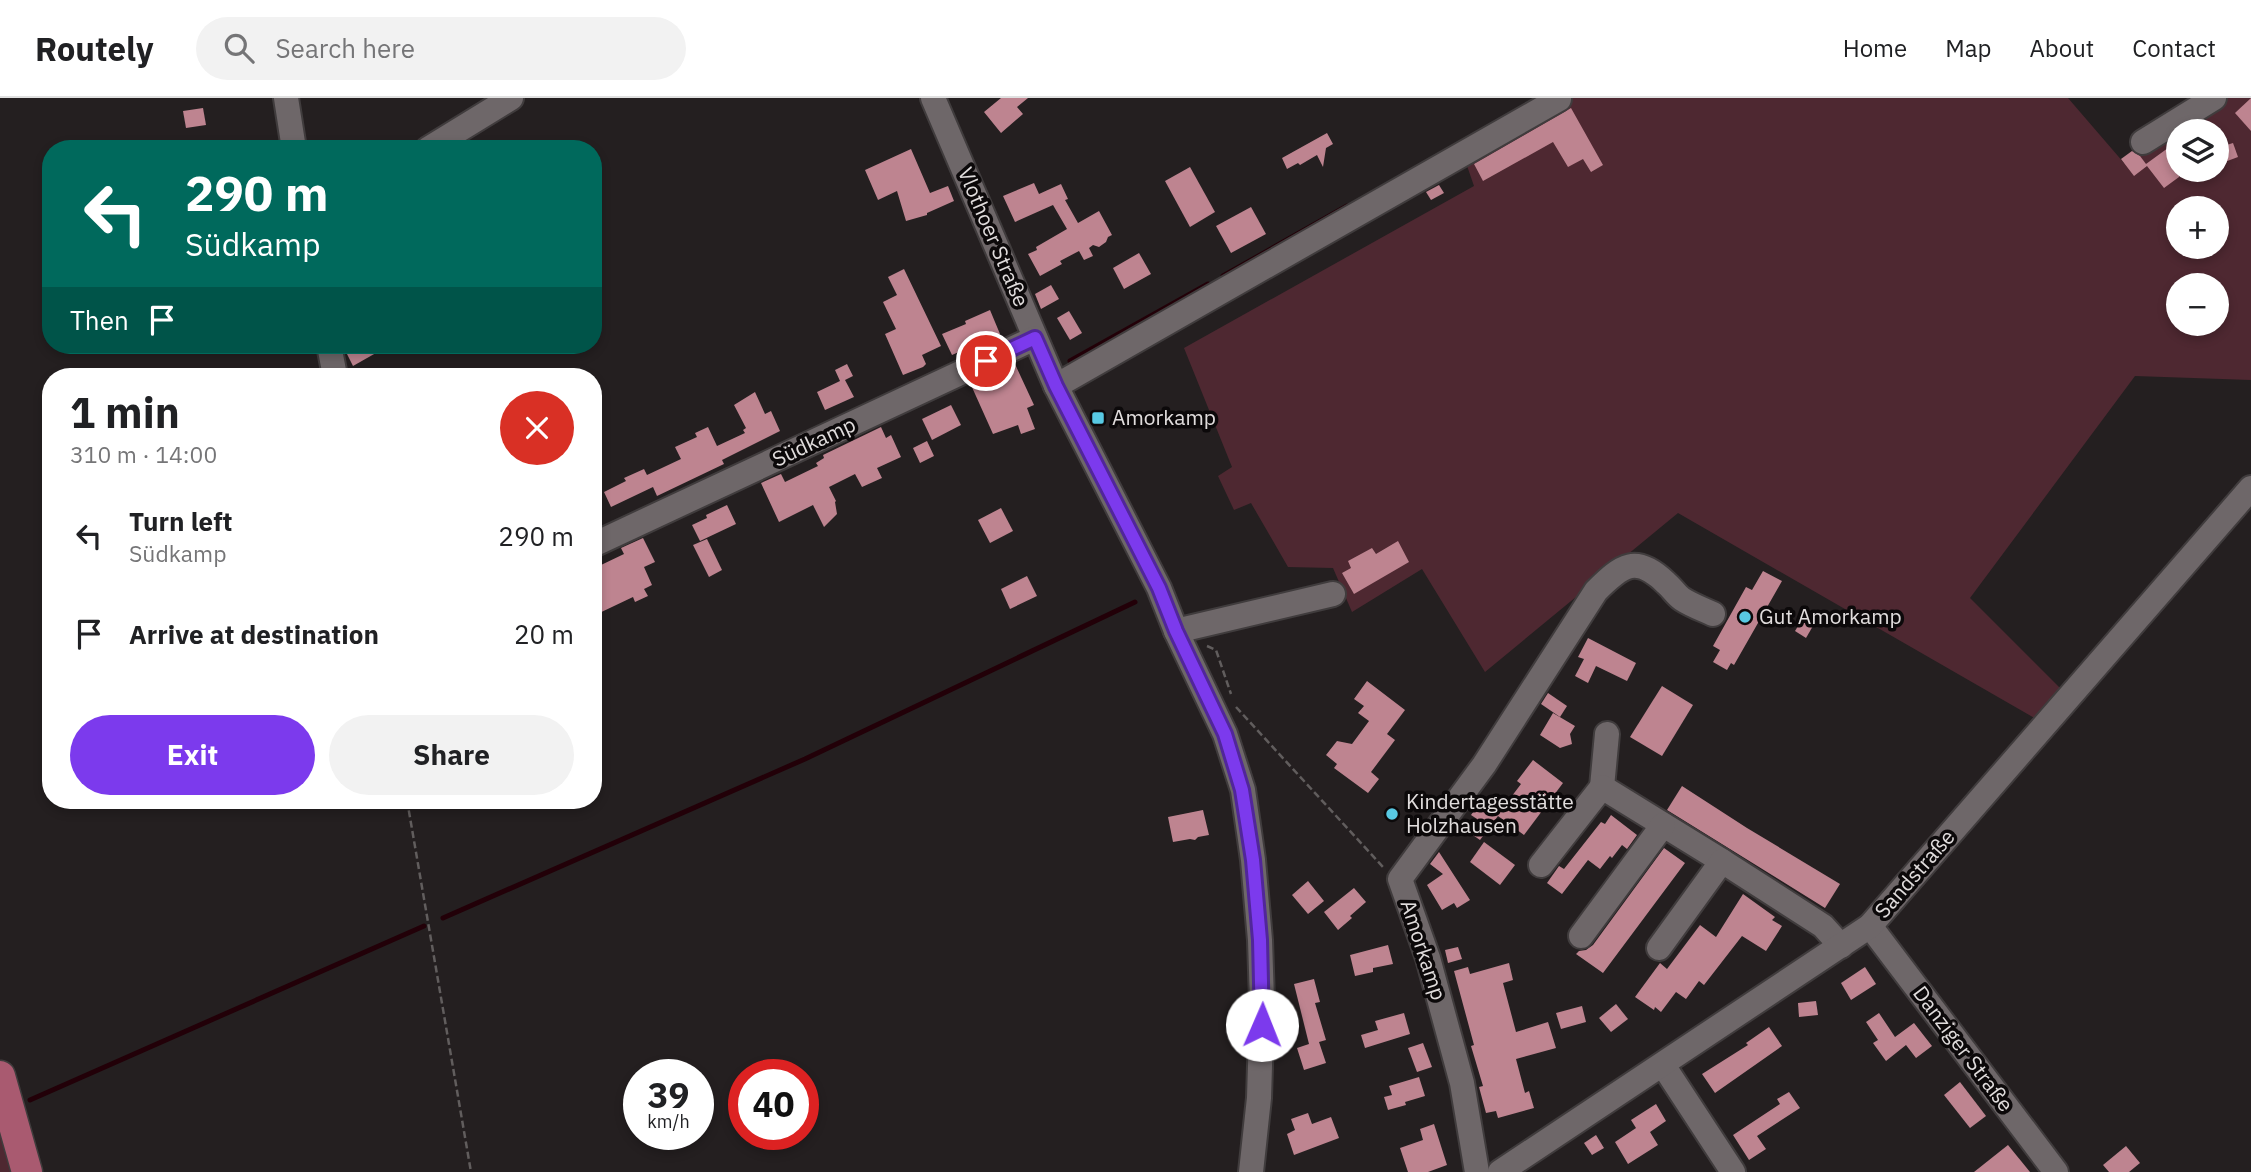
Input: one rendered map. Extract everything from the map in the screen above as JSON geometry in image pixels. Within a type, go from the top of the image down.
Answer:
[{"type":"main road","points":[[0,1076],[27,1172]]},
{"type":"street","points":[[286,98],[293,140]]},
{"type":"street","points":[[443,140],[511,98]]},
{"type":"street","name":"Vlothoer Straße","points":[[933,98],[1056,386],[1159,588],[1225,734],[1242,790],[1253,860],[1262,1001],[1259,1098],[1251,1172]]},
{"type":"street","points":[[2143,142],[2214,98]]},
{"type":"street","points":[[1056,386],[1559,99]]},
{"type":"street","name":"Südkamp","points":[[602,541],[1035,338]]},
{"type":"street","name":"Sandstraße","points":[[1500,1172],[1870,926],[2251,488]]},
{"type":"street","name":"Amorkamp","points":[[1477,1172],[1462,1083],[1428,958],[1400,879],[1484,765],[1596,592],[1616,571],[1631,566],[1648,569],[1680,598],[1713,614]]},
{"type":"street","points":[[1179,637],[1333,594]]},
{"type":"street","points":[[1541,865],[1602,787],[1607,734]]},
{"type":"street","points":[[1602,787],[1823,926],[1841,946]]},
{"type":"street","points":[[1581,936],[1663,825]]},
{"type":"street","points":[[1659,948],[1722,861]]},
{"type":"street","name":"Danziger Straße","points":[[1870,926],[2056,1172]]},
{"type":"street","points":[[1663,1065],[1732,1172]]},
{"type":"path","points":[[1179,637],[1216,650],[1231,694]]},
{"type":"path","points":[[1235,706],[1382,867],[1400,879]]},
{"type":"path","points":[[409,809],[471,1172]]},
{"type":"shaded area","points":[[1570,98],[2068,98],[2124,163],[2166,135],[2166,182],[2229,182],[2229,119],[2189,119],[2220,98],[2251,98],[2251,380],[2135,376],[1970,598],[2063,691],[2038,720],[1678,513],[1485,672],[1422,569],[1352,612],[1333,568],[1288,567],[1251,503],[1234,510],[1218,476],[1232,467],[1184,348],[1474,186],[1465,160],[1571,101]]},
{"type":"shaded area","points":[[0,1118],[18,1172],[0,1172]]},
{"type":"building","points":[[1001,98],[1028,98],[1017,107],[1023,114],[1001,133],[984,112]]},
{"type":"building","points":[[2251,98],[2251,131],[2235,113]]},
{"type":"building","points":[[203,108],[206,125],[186,128],[183,111]]},
{"type":"building","points":[[1571,108],[1603,165],[1591,172],[1583,159],[1568,167],[1553,142],[1483,181],[1474,164]]},
{"type":"building","points":[[1327,133],[1333,144],[1326,148],[1323,167],[1317,155],[1287,169],[1282,158]]},
{"type":"building","points":[[2233,143],[2238,157],[2229,160],[2229,144]]},
{"type":"building","points":[[911,149],[930,193],[948,186],[954,201],[927,215],[906,221],[897,191],[878,200],[865,170]]},
{"type":"building","points":[[2166,149],[2166,182],[2172,182],[2164,188],[2147,166],[2134,176],[2121,159],[2132,151],[2146,164]]},
{"type":"building","points":[[1190,167],[1215,212],[1190,227],[1165,181]]},
{"type":"building","points":[[1034,183],[1039,194],[1061,184],[1068,199],[1065,200],[1078,223],[1099,211],[1112,235],[1099,247],[1093,245],[1089,248],[1093,256],[1084,260],[1079,251],[1040,276],[1028,254],[1067,229],[1053,205],[1015,222],[1003,196]]},
{"type":"building","points":[[1439,185],[1444,193],[1431,200],[1426,192]]},
{"type":"building","points":[[1251,207],[1266,234],[1231,253],[1216,226]]},
{"type":"building","points":[[1139,253],[1151,274],[1124,289],[1113,268]]},
{"type":"building","points":[[904,269],[941,346],[922,355],[926,364],[923,367],[903,375],[885,334],[896,329],[883,302],[897,295],[888,277]]},
{"type":"building","points":[[1051,285],[1059,299],[1041,309],[1035,294]]},
{"type":"building","points":[[990,310],[1000,334],[952,355],[942,334]]},
{"type":"building","points":[[1069,311],[1082,333],[1070,340],[1057,318]]},
{"type":"building","points":[[347,354],[374,354],[353,366]]},
{"type":"building","points":[[847,364],[853,376],[845,380],[854,397],[825,410],[817,392],[840,381],[835,370]]},
{"type":"building","points":[[1015,364],[1034,405],[1027,408],[1035,429],[1021,434],[1018,425],[993,434],[971,385]]},
{"type":"building","points":[[755,392],[765,414],[771,411],[780,431],[722,460],[724,464],[657,496],[653,487],[611,507],[604,492],[626,481],[624,478],[644,469],[647,475],[681,459],[675,447],[697,437],[695,433],[708,427],[717,446],[745,433],[743,430],[746,428],[734,405]]},
{"type":"building","points":[[951,405],[961,425],[932,440],[922,419]]},
{"type":"building","points":[[881,427],[886,438],[891,435],[901,457],[877,468],[882,478],[862,487],[855,474],[829,487],[836,501],[837,514],[824,527],[813,505],[779,522],[761,483],[781,474],[785,482],[818,466],[816,463],[824,458],[823,455]]},
{"type":"building","points":[[927,441],[934,456],[920,463],[913,448]]},
{"type":"building","points":[[727,505],[736,524],[700,541],[692,525]]},
{"type":"building","points":[[1001,508],[1013,531],[990,543],[978,520]]},
{"type":"building","points":[[643,538],[655,562],[644,567],[652,585],[644,589],[648,596],[635,602],[633,597],[602,612],[602,565],[624,554],[621,548]]},
{"type":"building","points":[[707,539],[722,570],[709,577],[693,545]]},
{"type":"building","points":[[1398,541],[1409,562],[1354,594],[1342,573],[1351,568],[1348,561],[1372,548],[1376,554]]},
{"type":"building","name":"Gut Amorkamp","points":[[1763,571],[1782,581],[1734,665],[1731,663],[1727,670],[1713,662],[1720,650],[1713,646],[1746,587],[1752,590]]},
{"type":"building","points":[[1027,576],[1037,596],[1010,609],[1001,589]]},
{"type":"building","points":[[1806,613],[1817,619],[1806,638],[1795,631]]},
{"type":"building","points":[[1588,638],[1636,663],[1627,681],[1596,666],[1588,683],[1575,676],[1584,659],[1578,657]]},
{"type":"building","points":[[1367,681],[1405,710],[1387,734],[1395,740],[1371,772],[1379,779],[1368,793],[1334,768],[1337,764],[1326,755],[1337,741],[1352,744],[1369,721],[1358,713],[1364,706],[1354,699]]},
{"type":"building","points":[[1662,686],[1693,705],[1662,756],[1630,737]]},
{"type":"building","points":[[1548,693],[1567,706],[1560,717],[1541,704]]},
{"type":"building","points":[[1553,713],[1575,726],[1570,734],[1572,744],[1560,748],[1540,735]]},
{"type":"building","points":[[1533,760],[1563,783],[1524,835],[1498,816],[1480,840],[1467,831],[1477,819],[1471,815],[1482,800],[1499,813],[1521,784],[1517,781]]},
{"type":"building","points":[[1682,786],[1840,884],[1825,908],[1667,810]]},
{"type":"building","points":[[1203,810],[1209,835],[1195,840],[1173,842],[1168,817]]},
{"type":"building","points":[[1611,815],[1637,835],[1627,849],[1622,845],[1600,869],[1588,860],[1562,894],[1547,883],[1559,866],[1564,869],[1601,822],[1605,824]]},
{"type":"building","points":[[1484,842],[1515,865],[1500,885],[1470,862]]},
{"type":"building","points":[[1664,848],[1685,863],[1603,973],[1576,954],[1593,945]]},
{"type":"building","points":[[1439,852],[1470,900],[1457,908],[1454,903],[1442,910],[1427,885],[1443,874],[1430,864]]},
{"type":"building","points":[[1308,881],[1324,901],[1308,914],[1292,895]]},
{"type":"building","points":[[1354,888],[1366,902],[1338,930],[1324,912]]},
{"type":"building","points":[[1743,894],[1775,917],[1772,920],[1782,926],[1766,951],[1742,936],[1704,985],[1699,981],[1686,999],[1676,992],[1661,1012],[1635,997],[1660,963],[1667,969],[1700,925],[1716,937]]},
{"type":"building","points":[[1388,945],[1393,964],[1373,968],[1373,972],[1355,976],[1350,955]]},
{"type":"building","points":[[1458,947],[1462,959],[1448,963],[1445,950]]},
{"type":"building","points":[[1509,963],[1513,980],[1503,983],[1516,1032],[1548,1022],[1556,1048],[1516,1059],[1525,1093],[1529,1091],[1534,1108],[1498,1118],[1496,1111],[1486,1113],[1479,1087],[1483,1086],[1471,1046],[1474,1045],[1454,971],[1468,967],[1470,974]]},
{"type":"building","points":[[1865,967],[1876,984],[1851,1000],[1841,983]]},
{"type":"building","points":[[1314,979],[1320,1002],[1315,1003],[1326,1040],[1319,1042],[1326,1063],[1304,1070],[1297,1048],[1309,1044],[1294,984]]},
{"type":"building","points":[[1816,1001],[1818,1015],[1799,1017],[1798,1003]]},
{"type":"building","points":[[1616,1004],[1628,1019],[1611,1032],[1599,1018]]},
{"type":"building","points":[[1582,1006],[1586,1022],[1561,1029],[1556,1013]]},
{"type":"building","points":[[1404,1013],[1410,1034],[1365,1048],[1361,1035],[1378,1030],[1375,1021]]},
{"type":"building","points":[[1879,1013],[1895,1037],[1914,1023],[1932,1046],[1916,1058],[1906,1045],[1886,1061],[1873,1043],[1878,1040],[1866,1022]]},
{"type":"building","points":[[1769,1027],[1782,1046],[1715,1093],[1702,1074],[1748,1045],[1746,1043]]},
{"type":"building","points":[[1423,1043],[1432,1067],[1417,1072],[1408,1048]]},
{"type":"building","points":[[1419,1077],[1425,1096],[1388,1110],[1384,1097],[1392,1095],[1389,1086]]},
{"type":"building","points":[[1960,1082],[1986,1116],[1970,1128],[1944,1095]]},
{"type":"building","points":[[1789,1092],[1800,1108],[1757,1136],[1766,1149],[1749,1160],[1733,1135],[1780,1104],[1777,1099]]},
{"type":"building","points":[[1656,1104],[1666,1121],[1650,1132],[1658,1145],[1628,1164],[1615,1142],[1636,1128],[1631,1120]]},
{"type":"building","points":[[1308,1113],[1312,1124],[1331,1117],[1339,1138],[1294,1155],[1287,1134],[1295,1130],[1291,1119]]},
{"type":"building","points":[[1434,1124],[1447,1165],[1428,1172],[1408,1172],[1400,1148],[1423,1140],[1420,1129]]},
{"type":"building","points":[[1596,1135],[1604,1148],[1592,1155],[1584,1143]]},
{"type":"building","points":[[2008,1145],[2030,1172],[1974,1172]]},
{"type":"building","points":[[2126,1146],[2140,1163],[2129,1172],[2109,1172],[2103,1165]]},
{"type":"waterway","points":[[1223,276],[1347,206]]},
{"type":"waterway","points":[[1070,361],[1208,284]]},
{"type":"waterway","points":[[443,918],[805,759],[1135,602]]},
{"type":"waterway","points":[[30,1100],[424,926]]},
{"type":"place","name":"Amorkamp","points":[[1098,418]]},
{"type":"place","name":"Gut Amorkamp","points":[[1745,617]]},
{"type":"place","name":"Kindertagesstätte Holzhausen","points":[[1392,814]]},
{"type":"route","points":[[986,361],[1035,338],[1056,386],[1159,588],[1176,631],[1225,734],[1242,790],[1253,860],[1260,940],[1262,1025]]}]
